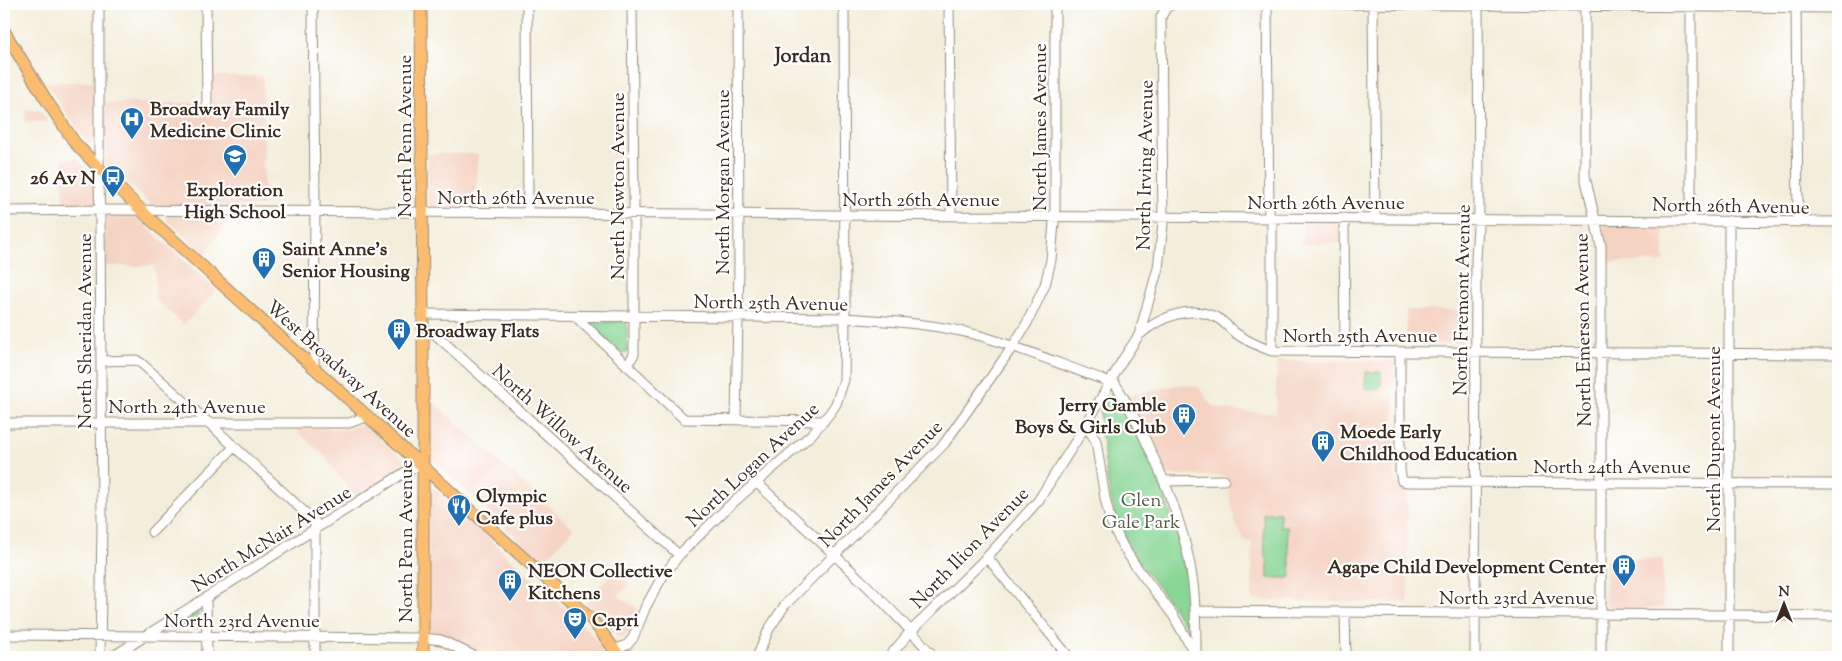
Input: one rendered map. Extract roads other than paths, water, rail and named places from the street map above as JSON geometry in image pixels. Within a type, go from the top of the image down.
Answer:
[{"type":"main road","name":"North Penn Avenue","points":[[421,4],[423,657]]},
{"type":"main road","name":"West Broadway Avenue","points":[[4,32],[66,130],[99,168],[593,621],[605,635],[616,655]]},
{"type":"street","name":"North Sheridan Avenue","points":[[99,4],[100,657]]},
{"type":"street","points":[[206,4],[207,104]]},
{"type":"street","points":[[313,4],[314,366]]},
{"type":"street","points":[[527,4],[528,213]]},
{"type":"street","name":"North Newton Avenue","points":[[626,366],[634,354],[632,4]]},
{"type":"street","name":"North Morgan Avenue","points":[[736,419],[739,214],[738,4]]},
{"type":"street","name":"North Logan Avenue","points":[[616,655],[631,642],[646,606],[661,579],[679,555],[728,508],[812,434],[836,404],[842,389],[845,370],[846,318],[844,4]]},
{"type":"street","points":[[949,4],[952,216]]},
{"type":"street","name":"North James Avenue","points":[[757,657],[777,615],[944,444],[1013,346],[1031,317],[1044,285],[1051,260],[1055,216],[1055,4]]},
{"type":"street","points":[[1267,4],[1272,351]]},
{"type":"street","points":[[1334,4],[1691,5],[1838,8]]},
{"type":"street","points":[[1373,4],[1375,218]]},
{"type":"street","name":"North Fremont Avenue","points":[[1474,657],[1478,4]]},
{"type":"street","name":"North Emerson Avenue","points":[[1585,5],[1585,169],[1588,191],[1601,246],[1601,657]]},
{"type":"street","points":[[1691,5],[1692,221]]},
{"type":"street","name":"North Irving Avenue","points":[[1111,380],[1139,335],[1158,268],[1163,217],[1161,22],[1162,12],[1169,6]]},
{"type":"street","points":[[1796,6],[1798,222]]},
{"type":"street","name":"North 26th Avenue","points":[[4,211],[143,210],[1838,222]]},
{"type":"street","points":[[1344,218],[1345,352]]},
{"type":"street","name":"North Dupont Avenue","points":[[1729,221],[1729,657]]},
{"type":"street","name":"North 25th Avenue","points":[[1139,335],[1170,316],[1195,313],[1208,314],[1219,319],[1250,343],[1272,351],[1838,354]]},
{"type":"street","name":"North 25th Avenue","points":[[423,314],[886,320],[980,336],[1111,380]]},
{"type":"street","points":[[575,316],[626,366],[684,418],[824,421]]},
{"type":"street","name":"North Willow Avenue","points":[[423,329],[436,335],[679,555]]},
{"type":"street","name":"North 24th Avenue","points":[[1400,352],[1400,476],[1402,481],[1410,483],[1838,484]]},
{"type":"street","points":[[101,361],[136,360],[140,363],[209,423],[315,522],[314,657]]},
{"type":"street","points":[[1111,380],[1133,414],[1165,481],[1179,523],[1193,582],[1196,612],[1196,657]]},
{"type":"street","name":"North Ilion Avenue","points":[[889,657],[911,631],[988,556],[1038,501],[1086,425],[1111,380]]},
{"type":"street","name":"North 24th Avenue","points":[[4,422],[349,423],[369,416]]},
{"type":"street","points":[[1086,425],[1096,441],[1110,519],[1122,545],[1173,614],[1196,657]]},
{"type":"street","points":[[152,532],[234,447]]},
{"type":"street","name":"North McNair Avenue","points":[[112,657],[407,471],[422,464]]},
{"type":"street","points":[[1165,481],[1224,480]]},
{"type":"street","points":[[757,483],[834,555],[911,631],[934,657]]},
{"type":"street","points":[[988,556],[1069,657]]},
{"type":"street","points":[[206,598],[207,657]]},
{"type":"street","name":"North 23rd Avenue","points":[[1196,612],[1838,616]]},
{"type":"street","points":[[1345,612],[1346,657]]},
{"type":"street","name":"North 23rd Avenue","points":[[4,635],[423,638],[441,640],[476,657]]},
{"type":"place","name":"Broadway Family Medicine Clinic","points":[[132,140]]},
{"type":"place","name":"Exploration High School","points":[[235,177]]},
{"type":"place","name":"26 Av N","points":[[113,198]]},
{"type":"place","name":"Saint Anne's Senior Housing","points":[[264,280]]},
{"type":"place","name":"Broadway Flats","points":[[399,351]]},
{"type":"place","name":"Jerry Gamble Boys & Girls Club","points":[[1184,436]]},
{"type":"place","name":"Moede Early Childhood Education","points":[[1323,463]]},
{"type":"place","name":"Olympic Cafe plus","points":[[459,527]]},
{"type":"place","name":"Agape Child Development Center","points":[[1624,587]]},
{"type":"place","name":"NEON Collective Kitchens","points":[[510,602]]},
{"type":"place","name":"Capri","points":[[575,640]]},
{"type":"district","name":"Jordan","points":[[803,55]]},
{"type":"park label","name":"Glen Gale Park","points":[[1141,510]]}]
